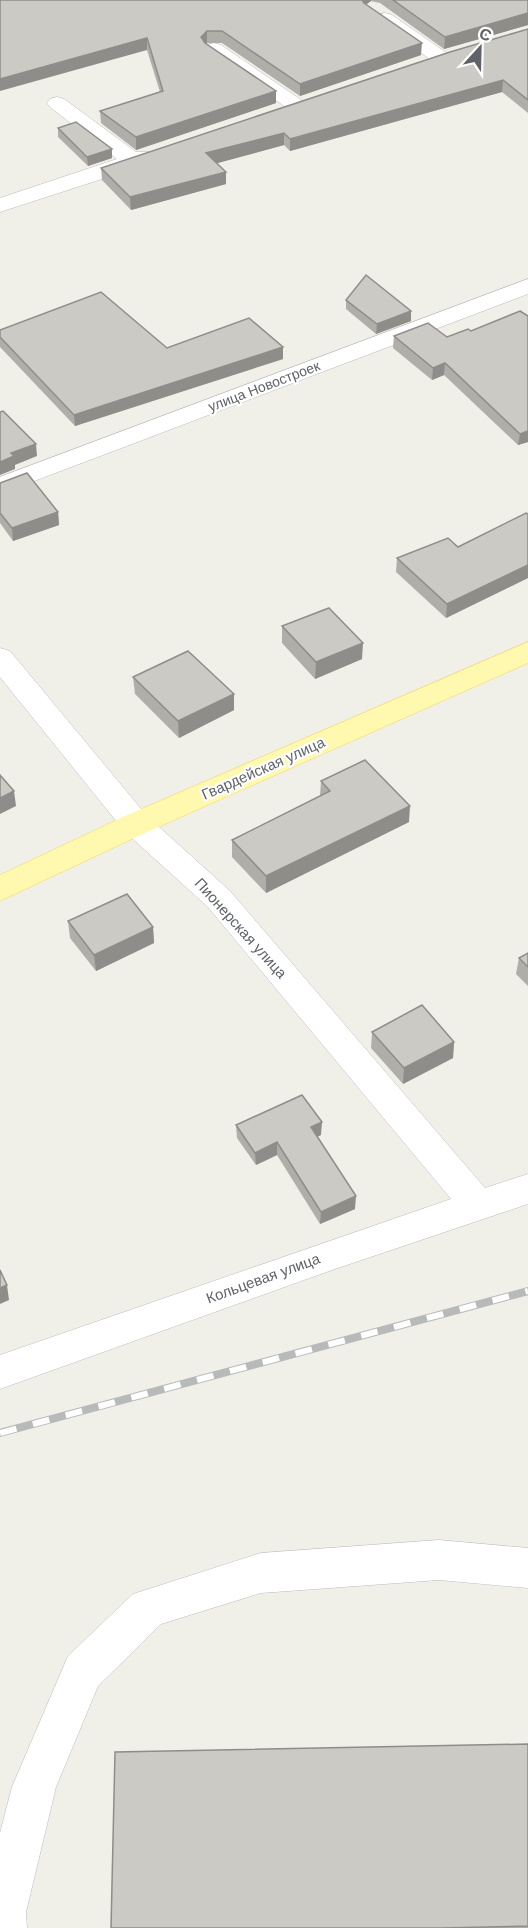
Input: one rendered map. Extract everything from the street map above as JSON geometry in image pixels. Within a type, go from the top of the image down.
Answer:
[{"type":"main road","name":"Гвардейская улица","points":[[0,889],[136,824],[528,652]]},
{"type":"street","points":[[372,9],[441,58]]},
{"type":"street","points":[[214,49],[297,106]]},
{"type":"street","points":[[418,65],[462,51]]},
{"type":"street","points":[[275,114],[319,99]]},
{"type":"street","points":[[57,103],[134,161]]},
{"type":"street","points":[[0,206],[166,150]]},
{"type":"street","name":"улица Новостроек","points":[[0,486],[528,286]]},
{"type":"street","name":"Пионерская улица","points":[[0,658],[136,824],[219,899],[477,1204]]},
{"type":"street","name":"Кольцевая улица","points":[[0,1372],[477,1204],[528,1189]]},
{"type":"street","points":[[4,1928],[3,1912],[34,1787],[83,1671],[148,1608],[261,1573],[438,1560],[528,1568]]},
{"type":"building","points":[[0,0],[362,0],[422,43],[300,84],[222,31],[207,31],[201,37],[205,43],[276,91],[136,137],[100,111],[163,91],[147,38],[0,79]]},
{"type":"building","points":[[393,0],[528,0],[528,13],[445,37]]},
{"type":"building","points":[[528,29],[528,100],[503,80],[290,139],[284,133],[206,153],[226,172],[130,197],[101,168],[450,52]]},
{"type":"building","points":[[76,122],[112,149],[87,157],[58,128]]},
{"type":"building","points":[[366,275],[411,311],[377,324],[346,300]]},
{"type":"building","points":[[101,292],[167,348],[249,318],[283,347],[74,415],[0,337],[0,330]]},
{"type":"building","points":[[520,311],[528,316],[528,431],[520,434],[445,363],[433,368],[394,336],[428,323],[447,337],[468,329],[471,331]]},
{"type":"building","points":[[3,411],[36,444],[11,453],[14,456],[0,462],[0,412]]},
{"type":"building","points":[[27,473],[58,512],[12,528],[0,513],[0,483]]},
{"type":"building","points":[[528,514],[528,565],[447,604],[397,558],[448,538],[458,547]]},
{"type":"building","points":[[329,608],[363,643],[316,662],[282,626]]},
{"type":"building","points":[[188,651],[234,694],[178,721],[133,677]]},
{"type":"building","points":[[365,760],[410,806],[266,876],[232,840],[330,791],[321,781]]},
{"type":"building","points":[[0,775],[14,791],[0,798]]},
{"type":"building","points":[[127,894],[153,927],[94,955],[68,921]]},
{"type":"building","points":[[528,953],[528,967],[519,958]]},
{"type":"building","points":[[422,1005],[454,1042],[404,1068],[372,1032]]},
{"type":"building","points":[[302,1095],[322,1122],[311,1127],[356,1196],[321,1212],[277,1142],[255,1153],[236,1125]]},
{"type":"building","points":[[0,1270],[7,1285],[0,1288]]},
{"type":"building","points":[[528,1744],[528,1926],[111,1928],[115,1752]]},
{"type":"railway","points":[[0,1433],[528,1291]]}]
